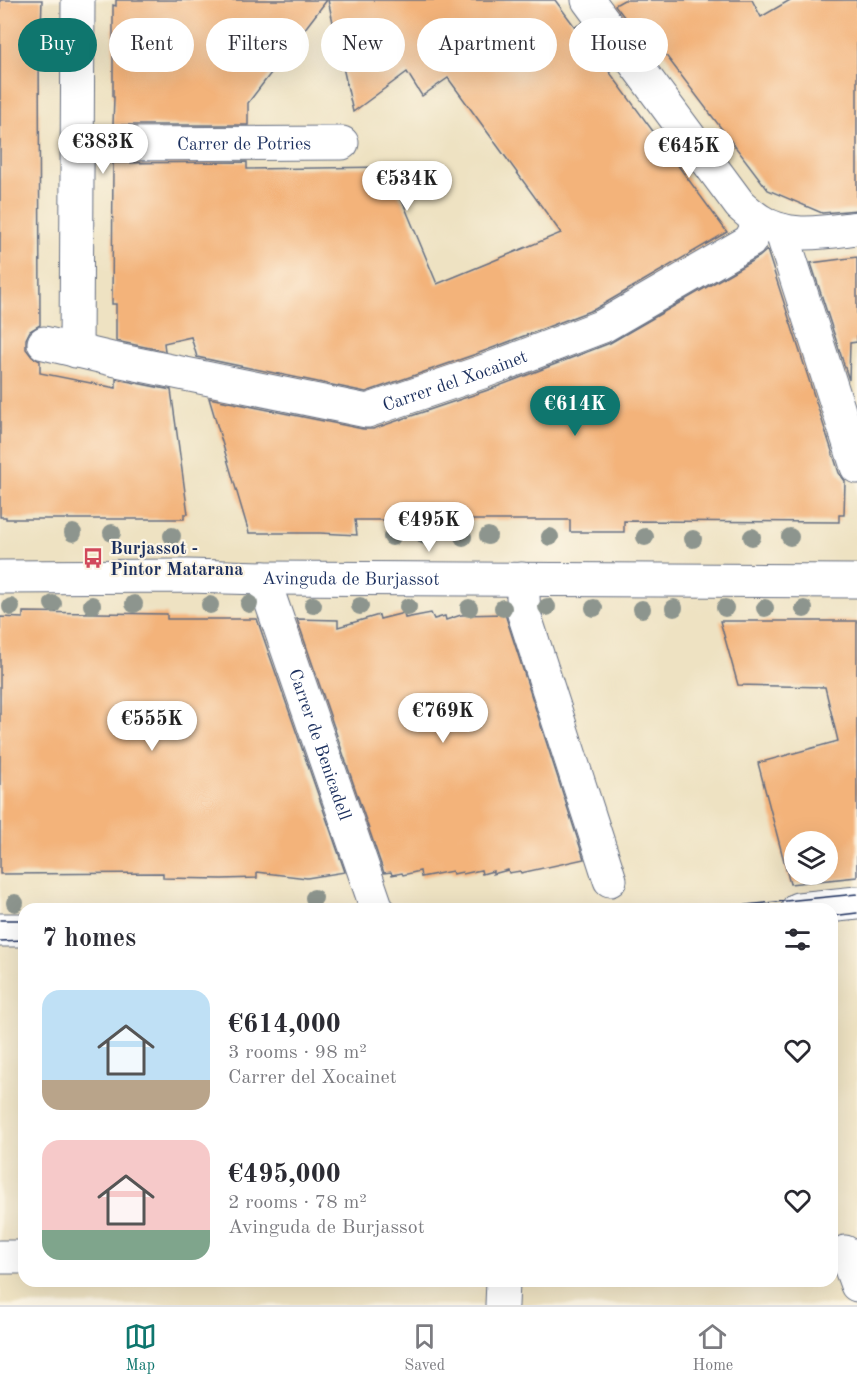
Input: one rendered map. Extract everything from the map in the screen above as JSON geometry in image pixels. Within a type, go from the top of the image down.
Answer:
[{"type":"street","points":[[76,351],[78,0]]},
{"type":"street","points":[[588,0],[740,205],[771,226],[811,233],[857,228]]},
{"type":"street","name":"Carrer de Potries","points":[[110,144],[342,143]]},
{"type":"street","points":[[771,226],[857,467]]},
{"type":"street","name":"Carrer del Xocainet","points":[[44,343],[367,411],[485,371],[603,326],[750,241],[771,226]]},
{"type":"street","name":"Avinguda de Burjassot","points":[[0,577],[186,576],[857,581]]},
{"type":"street","name":"Carrer de Benicadell","points":[[263,578],[375,903]]},
{"type":"street","points":[[522,579],[524,614],[610,880]]},
{"type":"street","points":[[838,905],[857,903]]},
{"type":"street","points":[[0,930],[18,930]]},
{"type":"street","points":[[845,1250],[857,1285]]},
{"type":"street","points":[[0,1257],[18,1257]]},
{"type":"street","points":[[502,1305],[503,1287]]},
{"type":"building","points":[[0,0],[42,0],[41,18],[18,18],[18,72],[39,72],[40,325],[30,331],[26,339],[26,349],[32,357],[40,361],[40,373],[116,388],[116,379],[171,390],[188,514],[184,514],[184,519],[6,519],[6,517],[0,517]]},
{"type":"building","points":[[116,0],[327,0],[309,23],[309,18],[206,18],[206,72],[272,72],[248,103],[248,125],[113,125],[113,72],[194,72],[194,18],[113,18],[113,5],[116,6]]},
{"type":"building","points":[[328,0],[555,0],[569,19],[569,72],[609,72],[727,232],[595,309],[479,353],[366,392],[197,357],[191,337],[164,343],[165,351],[116,341],[116,304],[112,304],[113,163],[247,162],[247,169],[386,167],[437,284],[561,233],[448,78],[422,96],[407,72],[353,112],[344,72],[405,72],[405,18],[332,18]]},
{"type":"building","points":[[624,0],[752,0],[761,17],[790,0],[857,0],[857,210],[822,213],[768,190],[668,58],[668,18],[625,18],[615,5]]},
{"type":"building","points":[[767,250],[839,473],[845,481],[844,515],[839,515],[839,522],[624,521],[624,532],[570,532],[570,520],[355,520],[357,535],[249,533],[209,398],[363,429],[373,429],[491,389],[610,343],[759,257]]},
{"type":"building","points":[[857,257],[857,342],[850,343],[849,380],[811,263]]},
{"type":"building","points":[[23,612],[167,614],[167,619],[257,619],[345,872],[307,878],[257,872],[257,878],[222,879],[163,878],[163,873],[0,874],[0,617],[23,618]]},
{"type":"building","points":[[404,613],[405,618],[431,613],[434,619],[445,616],[446,620],[461,615],[505,614],[584,859],[521,873],[520,871],[509,873],[508,870],[482,874],[481,870],[453,874],[452,871],[421,877],[420,871],[403,875],[402,873],[392,875],[391,872],[384,873],[297,619],[338,620],[338,627],[379,615],[380,619]]},
{"type":"building","points":[[720,621],[857,621],[857,877],[838,879],[838,831],[784,831],[784,861],[758,763],[838,741],[825,687],[738,685]]},
{"type":"tram line","points":[[766,903],[857,894]]},
{"type":"tram line","points":[[838,915],[857,913]]},
{"type":"tram line","points":[[0,920],[18,920]]},
{"type":"tram line","points":[[0,941],[18,940]]},
{"type":"place","name":"Burjassot - Pintor Matarana","points":[[93,558]]}]
